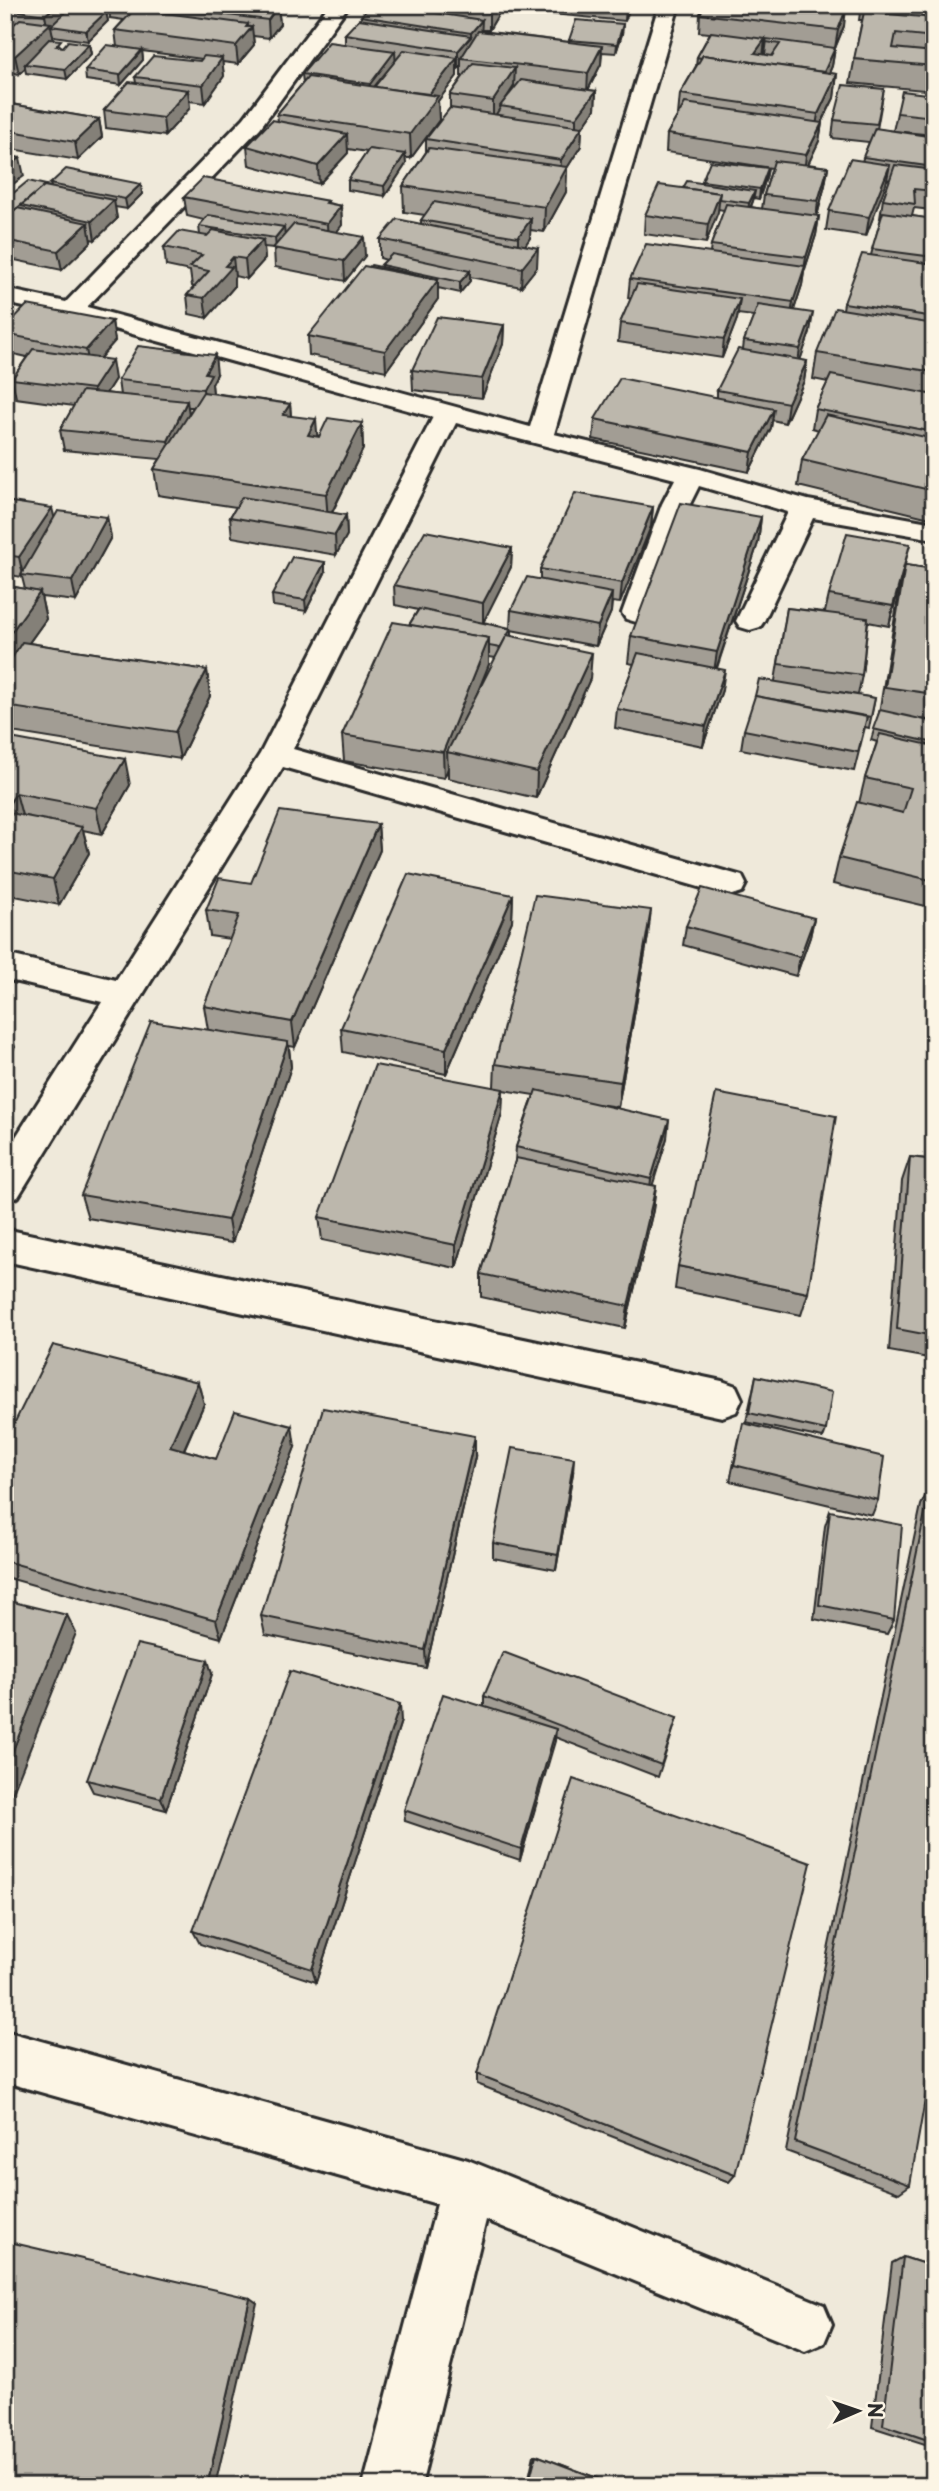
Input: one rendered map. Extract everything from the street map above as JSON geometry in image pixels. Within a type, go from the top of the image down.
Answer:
[{"type":"street","points":[[71,310],[252,123],[339,5]]},
{"type":"street","points":[[540,439],[669,5]]},
{"type":"street","points":[[5,296],[71,310],[540,439],[691,475],[804,508],[934,531]]},
{"type":"street","points":[[5,1186],[275,754],[448,413]]},
{"type":"street","points":[[636,613],[676,504],[691,475]]},
{"type":"street","points":[[750,621],[804,508]]},
{"type":"street","points":[[275,754],[730,884]]},
{"type":"street","points":[[5,966],[124,994]]},
{"type":"street","points":[[5,1245],[722,1399]]},
{"type":"street","points":[[5,2056],[468,2186],[805,2324]]},
{"type":"street","points":[[392,2486],[468,2186]]},
{"type":"building","points":[[5,5],[57,5],[45,15],[5,9]]},
{"type":"building","points":[[147,5],[269,5],[278,6],[268,20]]},
{"type":"building","points":[[371,5],[482,20],[471,33],[361,16]]},
{"type":"building","points":[[422,5],[493,5],[489,12]]},
{"type":"building","points":[[705,5],[819,5],[846,9],[838,30],[700,14]]},
{"type":"building","points":[[71,7],[106,12],[86,31],[51,26]]},
{"type":"building","points":[[135,9],[248,24],[246,27],[252,27],[236,46],[115,30]]},
{"type":"building","points":[[864,12],[934,18],[934,37],[896,33],[893,48],[934,52],[934,66],[854,59]]},
{"type":"building","points":[[20,19],[51,23],[15,56],[5,55],[5,32]]},
{"type":"building","points":[[359,19],[471,36],[458,51],[345,34]]},
{"type":"building","points":[[576,20],[623,24],[617,44],[569,40]]},
{"type":"building","points":[[478,31],[602,46],[588,73],[461,58]]},
{"type":"building","points":[[711,32],[765,39],[755,53],[772,56],[780,44],[766,42],[767,39],[835,48],[824,72],[703,55],[701,58],[697,57]]},
{"type":"building","points":[[49,39],[61,40],[56,46],[63,47],[68,41],[89,44],[65,69],[25,64]]},
{"type":"building","points":[[329,42],[395,51],[370,84],[302,74]]},
{"type":"building","points":[[107,45],[142,50],[120,75],[85,70]]},
{"type":"building","points":[[404,50],[457,58],[429,94],[374,87]]},
{"type":"building","points":[[703,55],[837,74],[818,114],[680,94]]},
{"type":"building","points":[[153,56],[200,61],[204,56],[222,58],[203,85],[135,77]]},
{"type":"building","points":[[473,63],[515,68],[493,101],[450,95]]},
{"type":"building","points":[[308,77],[438,96],[410,134],[277,114]]},
{"type":"building","points":[[521,80],[596,91],[576,118],[500,106]]},
{"type":"building","points":[[129,82],[188,90],[163,118],[104,110]]},
{"type":"building","points":[[843,85],[884,89],[877,124],[834,120]]},
{"type":"building","points":[[902,91],[934,95],[934,117],[897,113]]},
{"type":"building","points":[[5,103],[99,119],[75,142],[5,130]]},
{"type":"building","points":[[685,103],[822,123],[806,155],[667,134]]},
{"type":"building","points":[[450,108],[582,127],[561,160],[426,139]]},
{"type":"building","points":[[272,120],[347,134],[318,166],[247,146]]},
{"type":"building","points":[[875,128],[934,137],[934,167],[863,157]]},
{"type":"building","points":[[429,148],[567,167],[545,207],[403,186]]},
{"type":"building","points":[[369,149],[405,154],[384,186],[348,180]]},
{"type":"building","points":[[5,154],[20,158],[5,169]]},
{"type":"building","points":[[850,159],[890,165],[869,217],[829,211]]},
{"type":"building","points":[[710,161],[768,168],[760,189],[702,181]]},
{"type":"building","points":[[774,161],[828,167],[818,201],[764,195]]},
{"type":"building","points":[[895,165],[934,170],[934,191],[914,189],[915,204],[883,199]]},
{"type":"building","points":[[66,169],[141,184],[125,199],[50,184]]},
{"type":"building","points":[[203,178],[328,201],[326,203],[341,206],[327,224],[184,197]]},
{"type":"building","points":[[28,181],[46,185],[11,213],[5,212],[5,200]]},
{"type":"building","points":[[687,181],[755,191],[749,203],[719,199],[720,193],[683,188]]},
{"type":"building","points":[[659,185],[720,193],[708,224],[645,215]]},
{"type":"building","points":[[44,186],[114,200],[92,221],[21,206]]},
{"type":"building","points":[[434,202],[531,219],[518,237],[421,220]]},
{"type":"building","points":[[726,204],[819,216],[806,257],[711,245]]},
{"type":"building","points":[[17,208],[88,223],[58,251],[5,240],[5,219]]},
{"type":"building","points":[[883,212],[934,219],[934,257],[872,249]]},
{"type":"building","points":[[208,215],[284,227],[275,238],[199,226]]},
{"type":"building","points":[[397,219],[538,248],[522,268],[380,239]]},
{"type":"building","points":[[294,224],[364,237],[344,261],[273,248]]},
{"type":"building","points":[[213,230],[263,240],[245,259],[233,257],[225,266],[232,267],[204,298],[187,295],[209,271],[190,267],[202,255],[164,247],[179,231],[207,236]]},
{"type":"building","points":[[646,244],[805,266],[793,302],[630,279]]},
{"type":"building","points":[[392,254],[470,271],[460,282],[381,265]]},
{"type":"building","points":[[862,254],[934,264],[934,317],[844,303]]},
{"type":"building","points":[[371,265],[438,279],[369,267]]},
{"type":"building","points":[[364,266],[438,280],[385,351],[308,336]]},
{"type":"building","points":[[637,284],[740,299],[724,339],[620,323]]},
{"type":"building","points":[[27,305],[112,321],[86,350],[5,334],[5,328]]},
{"type":"building","points":[[758,305],[813,313],[800,349],[744,341]]},
{"type":"building","points":[[835,308],[934,324],[934,372],[817,353]]},
{"type":"building","points":[[437,317],[504,325],[482,379],[412,370]]},
{"type":"building","points":[[138,346],[215,355],[205,373],[211,374],[203,389],[118,380]]},
{"type":"building","points":[[33,349],[112,360],[93,389],[12,379]]},
{"type":"building","points":[[738,349],[807,361],[788,403],[717,390]]},
{"type":"building","points":[[831,375],[934,395],[934,432],[815,409]]},
{"type":"building","points":[[620,378],[774,409],[752,452],[595,419]]},
{"type":"building","points":[[82,391],[187,401],[168,441],[60,430]]},
{"type":"building","points":[[203,392],[290,404],[283,415],[316,419],[308,435],[319,437],[328,418],[362,423],[326,494],[154,469]]},
{"type":"building","points":[[826,415],[934,439],[934,491],[802,460]]},
{"type":"building","points":[[575,493],[653,507],[622,583],[540,569]]},
{"type":"building","points":[[242,497],[346,515],[335,535],[230,517]]},
{"type":"building","points":[[5,501],[52,508],[19,557],[5,555]]},
{"type":"building","points":[[681,503],[761,517],[717,652],[631,636]]},
{"type":"building","points":[[58,511],[107,517],[72,581],[21,575]]},
{"type":"building","points":[[425,531],[512,548],[483,603],[394,585]]},
{"type":"building","points":[[847,533],[910,544],[893,606],[829,595]]},
{"type":"building","points":[[292,557],[325,562],[305,600],[272,595]]},
{"type":"building","points":[[905,565],[934,569],[934,694],[885,687]]},
{"type":"building","points":[[527,577],[612,593],[598,626],[511,610]]},
{"type":"building","points":[[5,585],[40,592],[5,641]]},
{"type":"building","points":[[787,608],[868,618],[862,675],[778,664]]},
{"type":"building","points":[[419,609],[511,629],[500,648],[489,646],[489,638],[409,625]]},
{"type":"building","points":[[393,622],[489,638],[443,752],[342,735]]},
{"type":"building","points":[[507,635],[592,653],[537,772],[447,752]]},
{"type":"building","points":[[22,642],[207,670],[175,732],[5,706],[5,669]]},
{"type":"building","points":[[638,653],[725,670],[706,726],[617,709]]},
{"type":"building","points":[[759,679],[875,698],[871,717],[755,696]]},
{"type":"building","points":[[755,696],[867,717],[858,752],[744,730]]},
{"type":"building","points":[[880,710],[934,722],[934,743],[873,729]]},
{"type":"building","points":[[880,734],[934,746],[934,881],[839,858],[857,802],[903,813],[911,788],[865,778]]},
{"type":"building","points":[[5,737],[125,759],[96,808],[16,793],[5,810]]},
{"type":"building","points":[[280,811],[378,824],[292,1022],[204,1006],[239,915],[206,910],[219,878],[251,883]]},
{"type":"building","points":[[5,812],[82,827],[53,879],[5,870]]},
{"type":"building","points":[[408,874],[513,895],[446,1049],[341,1028]]},
{"type":"building","points":[[702,888],[814,918],[800,957],[686,926]]},
{"type":"building","points":[[535,895],[651,910],[621,1082],[495,1064]]},
{"type":"building","points":[[151,1021],[288,1042],[228,1220],[81,1195]]},
{"type":"building","points":[[375,1065],[503,1089],[456,1245],[319,1217]]},
{"type":"building","points":[[536,1090],[669,1120],[651,1179],[516,1147]]},
{"type":"building","points":[[716,1093],[836,1116],[808,1293],[678,1266]]},
{"type":"building","points":[[910,1157],[934,1160],[934,1336],[897,1329]]},
{"type":"building","points":[[516,1158],[656,1186],[628,1306],[481,1274]]},
{"type":"building","points":[[53,1345],[198,1382],[170,1446],[216,1459],[235,1411],[292,1426],[216,1620],[5,1561],[5,1442]]},
{"type":"building","points":[[756,1376],[832,1392],[826,1430],[749,1413]]},
{"type":"building","points":[[323,1408],[475,1436],[425,1650],[261,1616]]},
{"type":"building","points":[[743,1423],[884,1457],[878,1500],[734,1465]]},
{"type":"building","points":[[512,1448],[574,1458],[558,1555],[493,1543]]},
{"type":"building","points":[[931,1484],[934,1485],[934,2049],[910,2185],[795,2142]]},
{"type":"building","points":[[830,1511],[902,1525],[894,1620],[819,1605]]},
{"type":"building","points":[[5,1600],[67,1615],[5,1770]]},
{"type":"building","points":[[137,1644],[208,1660],[161,1798],[87,1780]]},
{"type":"building","points":[[503,1652],[677,1718],[661,1765],[484,1696]]},
{"type":"building","points":[[290,1671],[400,1704],[312,1969],[193,1931]]},
{"type":"building","points":[[443,1694],[556,1729],[521,1849],[404,1810]]},
{"type":"building","points":[[573,1779],[811,1863],[735,2175],[477,2074]]},
{"type":"building","points":[[5,2241],[250,2298],[207,2486],[5,2486]]},
{"type":"building","points":[[903,2257],[934,2267],[934,2442],[883,2425]]},
{"type":"building","points":[[536,2455],[618,2486],[528,2486]]}]
